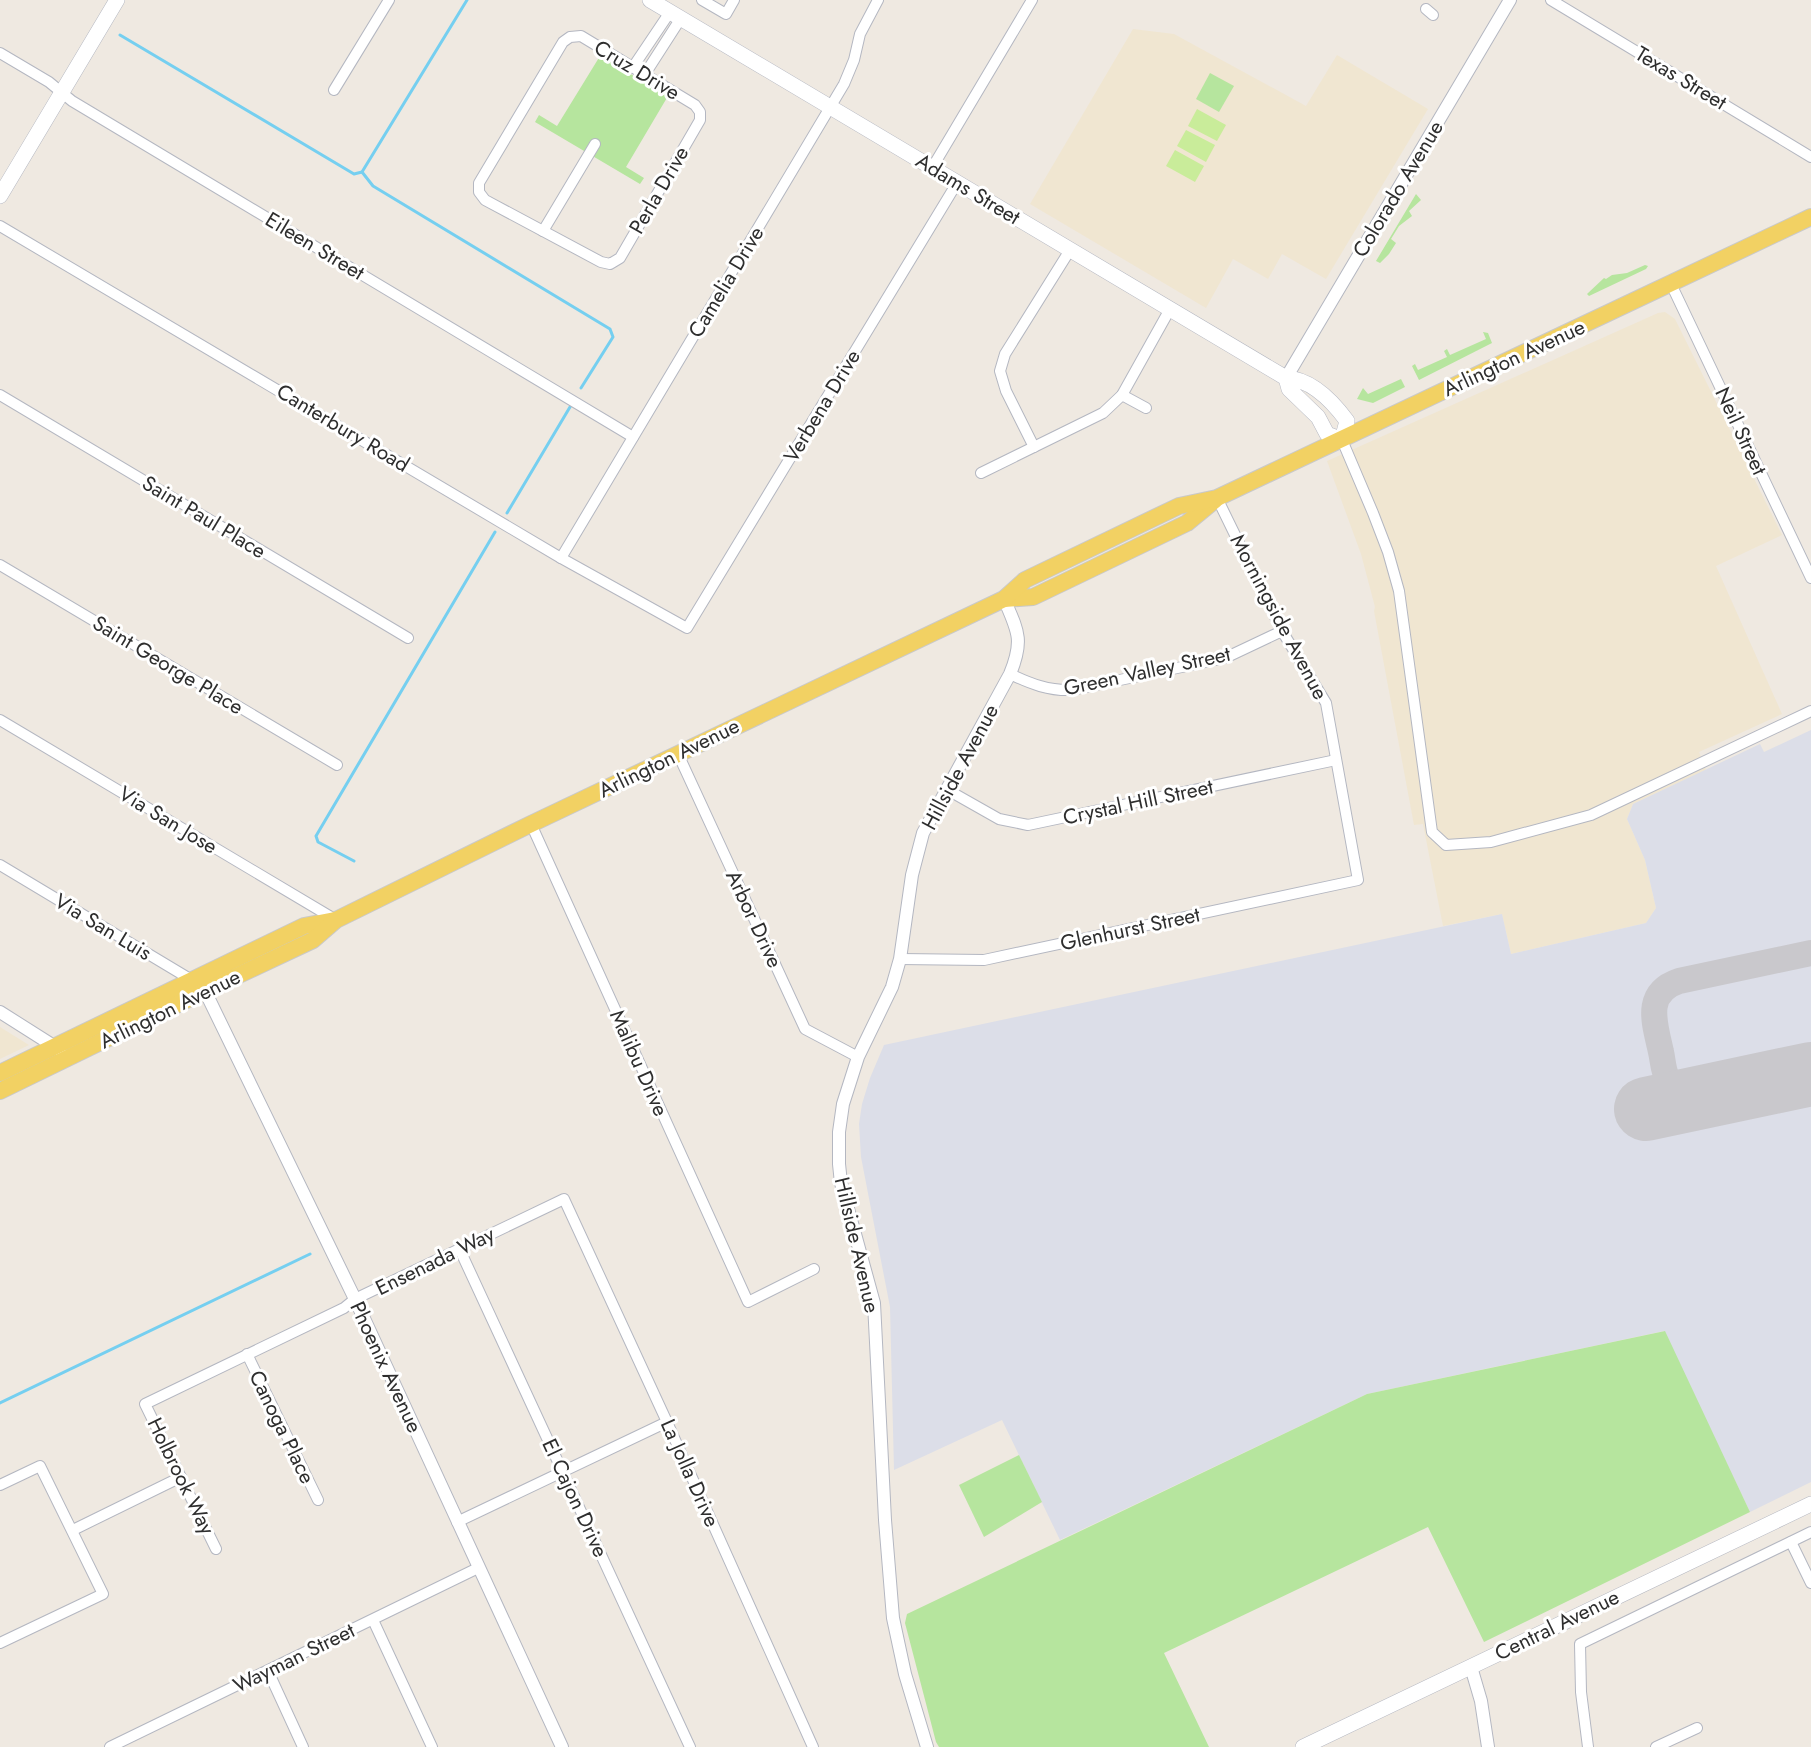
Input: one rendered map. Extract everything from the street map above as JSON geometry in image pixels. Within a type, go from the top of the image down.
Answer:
[{"type":"main road","points":[[0,196],[117,0]]},
{"type":"main road","name":"Adams Street","points":[[650,0],[1286,378],[1301,382],[1334,402],[1347,421],[1342,440],[1327,435],[1318,417],[1289,389],[1286,378]]},
{"type":"main road","name":"Arlington Avenue","points":[[0,1091],[313,940],[336,920],[531,824],[1004,599],[1033,597],[1187,523],[1217,498],[1811,217]]},
{"type":"main road","name":"Arlington Avenue","points":[[0,1073],[304,926],[336,920]]},
{"type":"main road","name":"Central Avenue","points":[[1303,1747],[1811,1504]]},
{"type":"street","points":[[334,90],[389,0]]},
{"type":"street","points":[[702,0],[726,14],[734,0]]},
{"type":"street","name":"Camelia Drive","points":[[561,558],[844,84],[854,60],[860,34],[878,0]]},
{"type":"street","points":[[932,168],[1032,0]]},
{"type":"street","name":"Colorado Avenue","points":[[1286,378],[1510,0]]},
{"type":"street","name":"Texas Street","points":[[1551,0],[1811,157]]},
{"type":"street","points":[[633,67],[675,15]]},
{"type":"street","points":[[645,74],[675,15]]},
{"type":"street","name":"Cruz Drive","points":[[543,231],[485,200],[479,192],[479,183],[563,42],[570,37],[581,36],[695,105],[700,112]]},
{"type":"street","name":"Eileen Street","points":[[0,52],[50,82],[93,113],[633,437]]},
{"type":"street","name":"Perla Drive","points":[[543,231],[601,262],[610,264],[620,258],[700,120],[700,112]]},
{"type":"street","points":[[543,231],[595,144]]},
{"type":"street","name":"Verbena Drive","points":[[687,628],[957,183]]},
{"type":"street","name":"Canterbury Road","points":[[0,225],[561,558],[687,628]]},
{"type":"street","points":[[1034,447],[1006,391],[1000,371],[1005,354],[1070,250]]},
{"type":"street","name":"Neil Street","points":[[1671,284],[1811,578]]},
{"type":"street","points":[[981,473],[1103,413],[1122,395],[1170,309]]},
{"type":"street","name":"Saint Paul Place","points":[[0,395],[408,638]]},
{"type":"street","points":[[1122,395],[1146,408]]},
{"type":"street","points":[[1342,440],[1388,552],[1399,591],[1432,832],[1446,845],[1491,842],[1591,815],[1811,711]]},
{"type":"street","name":"Morningside Avenue","points":[[1217,498],[1282,631],[1326,703],[1358,880]]},
{"type":"street","name":"Saint George Place","points":[[0,565],[337,765]]},
{"type":"street","name":"Hillside Avenue","points":[[927,1747],[905,1674],[893,1618],[885,1520],[874,1303],[841,1183],[839,1132],[843,1104],[858,1057],[892,987],[900,959],[912,875],[923,833],[1018,656],[1019,646],[1013,620],[1004,599]]},
{"type":"street","name":"Green Valley Street","points":[[1010,674],[1039,687],[1055,691],[1072,690],[1225,658],[1282,631]]},
{"type":"street","name":"Via San Jose","points":[[0,720],[336,920]]},
{"type":"street","name":"Arbor Drive","points":[[678,754],[805,1029],[858,1057]]},
{"type":"street","name":"Crystal Hill Street","points":[[946,789],[999,819],[1028,825],[1336,760]]},
{"type":"street","name":"Malibu Drive","points":[[531,824],[748,1302],[814,1269]]},
{"type":"street","name":"Via San Luis","points":[[0,865],[191,979],[205,991]]},
{"type":"street","name":"Glenhurst Street","points":[[900,959],[984,960],[1358,880]]},
{"type":"street","name":"Phoenix Avenue","points":[[205,991],[355,1299],[562,1747]]},
{"type":"street","points":[[0,1012],[71,1057]]},
{"type":"street","points":[[26,1061],[38,1049],[39,1045],[34,1033]]},
{"type":"street","name":"Ensenada Way","points":[[145,1404],[344,1308],[355,1299],[459,1248],[564,1199]]},
{"type":"street","name":"La Jolla Drive","points":[[564,1199],[813,1747]]},
{"type":"street","name":"El Cajon Drive","points":[[459,1248],[690,1747]]},
{"type":"street","name":"Canoga Place","points":[[247,1354],[318,1500]]},
{"type":"street","name":"Holbrook Way","points":[[145,1404],[216,1549]]},
{"type":"street","points":[[457,1522],[667,1422]]},
{"type":"street","points":[[0,1485],[40,1466],[103,1594],[0,1643]]},
{"type":"street","points":[[73,1530],[181,1477]]},
{"type":"street","points":[[1588,1747],[1581,1692],[1580,1644],[1811,1532]]},
{"type":"street","points":[[1791,1542],[1811,1583]]},
{"type":"street","name":"Wayman Street","points":[[110,1747],[478,1568]]},
{"type":"street","points":[[372,1620],[432,1747]]},
{"type":"street","points":[[1471,1667],[1481,1701],[1488,1747]]},
{"type":"street","points":[[268,1671],[303,1747]]},
{"type":"street","points":[[1656,1747],[1697,1728]]},
{"type":"shaded area","points":[[1133,29],[1174,34],[1306,106],[1337,55],[1428,109],[1326,279],[1282,254],[1268,279],[1233,259],[1206,308],[1030,204]]},
{"type":"shaded area","points":[[1665,312],[1675,319],[1782,535],[1716,566],[1782,714],[1699,752],[1706,770],[1633,804],[1627,819],[1645,860],[1656,908],[1646,923],[1511,954],[1502,914],[1443,926],[1423,824],[1414,825],[1375,607],[1361,554],[1327,461],[1658,313]]},
{"type":"shaded area","points":[[1811,730],[1811,1482],[1750,1512],[1664,1331],[1367,1394],[1060,1540],[1002,1420],[894,1470],[890,1307],[861,1157],[859,1124],[870,1078],[884,1045],[1502,914],[1511,954],[1646,923],[1656,908],[1645,860],[1627,819],[1633,804],[1760,744],[1764,752]]},
{"type":"shaded area","points":[[0,1027],[29,1045],[0,1059]]},
{"type":"green space","points":[[600,56],[668,96],[626,167],[644,178],[640,184],[535,122],[539,115],[557,126]]},
{"type":"green space","points":[[1210,73],[1234,86],[1219,112],[1196,99]]},
{"type":"green space","points":[[1197,109],[1226,125],[1217,141],[1188,126]]},
{"type":"green space","points":[[1186,130],[1215,145],[1206,162],[1177,146]]},
{"type":"green space","points":[[1175,150],[1204,166],[1195,182],[1166,166]]},
{"type":"green space","points":[[1416,194],[1421,200],[1409,211],[1412,216],[1399,226],[1391,239],[1396,243],[1380,263],[1376,261]]},
{"type":"green space","points":[[1645,265],[1648,266],[1646,269],[1589,296],[1587,294],[1604,278],[1627,273]]},
{"type":"green space","points":[[1483,332],[1488,333],[1492,343],[1419,380],[1412,366],[1415,364],[1418,370],[1447,357],[1444,351],[1447,349],[1450,355],[1486,339]]},
{"type":"green space","points":[[1401,379],[1405,387],[1373,403],[1357,399],[1363,388],[1368,394]]},
{"type":"green space","points":[[1665,1331],[1750,1512],[1484,1642],[1428,1527],[1164,1653],[1209,1747],[939,1747],[936,1742],[905,1623],[907,1614],[1367,1394]]},
{"type":"green space","points":[[1019,1455],[1042,1502],[984,1537],[959,1485]]},
{"type":"waterway","points":[[120,35],[354,174],[362,172],[467,0]]},
{"type":"waterway","points":[[362,172],[373,186],[610,329],[613,337],[581,388]]},
{"type":"waterway","points":[[507,513],[570,407]]},
{"type":"waterway","points":[[354,861],[318,842],[316,836],[495,532]]},
{"type":"waterway","points":[[0,1403],[310,1254]]},
{"type":"taxiway","points":[[1694,1098],[1674,1085],[1665,1073],[1654,1011],[1660,993],[1679,981],[1811,953]]},
{"type":"runway","points":[[1646,1109],[1811,1074]]}]
